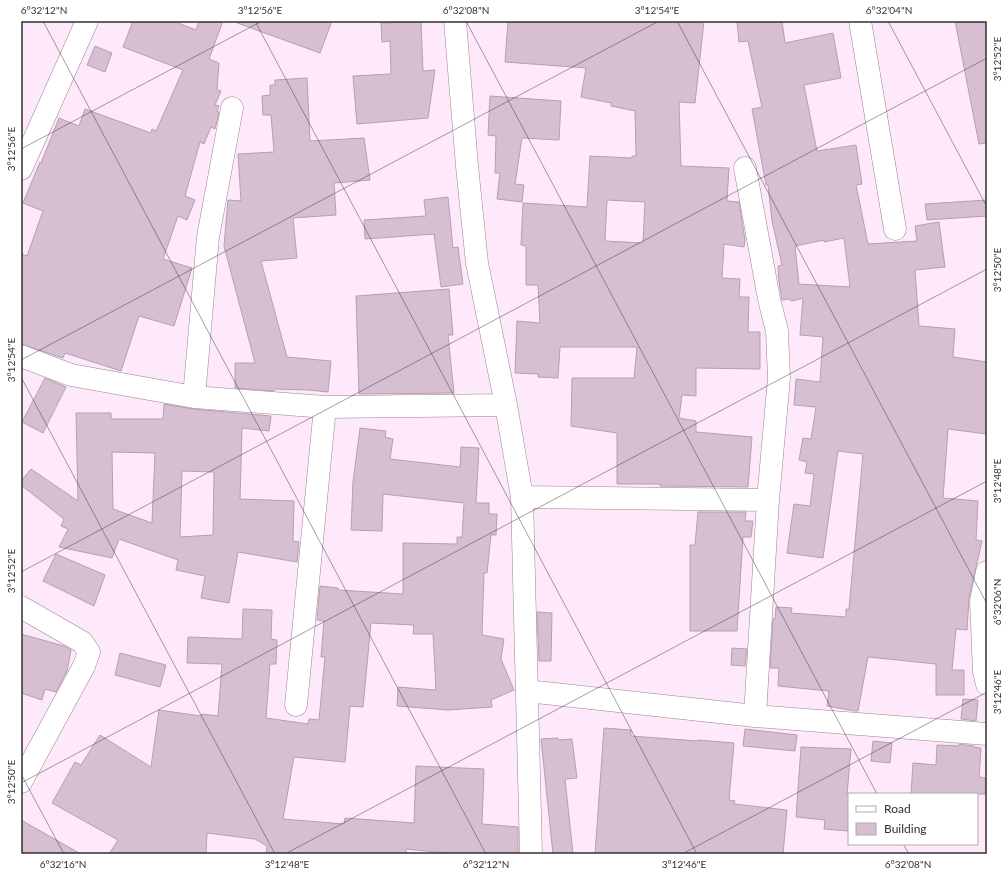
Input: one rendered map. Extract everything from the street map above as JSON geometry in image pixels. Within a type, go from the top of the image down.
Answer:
[{"type":"street","points":[[21,170],[87,21]]},
{"type":"street","points":[[455,21],[466,158],[477,263],[506,405],[522,497],[531,854]]},
{"type":"street","points":[[860,21],[895,229]]},
{"type":"street","points":[[194,397],[208,237],[232,108]]},
{"type":"street","points":[[745,168],[769,299],[777,331],[779,378],[768,500],[755,716]]},
{"type":"street","points":[[21,356],[70,375],[194,397],[325,407],[506,405]]},
{"type":"street","points":[[296,705],[325,407]]},
{"type":"street","points":[[522,497],[768,500]]},
{"type":"street","points":[[987,572],[981,601],[984,672],[987,684]]},
{"type":"street","points":[[21,607],[82,642],[89,652],[84,666],[21,782]]},
{"type":"street","points":[[527,691],[755,716],[987,734]]},
{"type":"building","points":[[133,21],[173,21],[196,30],[199,21],[223,21],[209,59],[219,63],[217,90],[221,91],[215,105],[219,106],[217,111],[219,112],[215,129],[211,127],[204,144],[200,142],[185,196],[195,200],[187,220],[178,216],[163,259],[192,268],[174,326],[139,316],[121,371],[65,353],[63,358],[21,344],[21,254],[27,256],[43,211],[23,203],[59,118],[79,126],[85,109],[151,133],[152,129],[156,131],[183,70],[123,47]]},
{"type":"building","points":[[237,21],[332,21],[320,53],[237,23]]},
{"type":"building","points":[[391,21],[421,21],[423,71],[435,70],[428,118],[357,124],[353,76],[391,74],[390,41],[382,42],[381,23],[391,23]]},
{"type":"building","points":[[508,21],[704,21],[695,103],[679,102],[681,166],[729,168],[727,200],[739,202],[745,240],[744,247],[724,244],[722,278],[740,279],[739,297],[749,297],[748,332],[760,332],[760,369],[696,368],[696,396],[682,395],[679,418],[696,421],[696,432],[752,437],[748,487],[617,484],[617,433],[571,426],[572,378],[634,378],[637,347],[560,347],[558,378],[538,377],[538,374],[515,373],[517,321],[540,323],[538,285],[526,285],[526,246],[521,245],[523,203],[587,207],[590,156],[632,158],[632,156],[636,156],[635,111],[611,106],[611,103],[581,97],[586,68],[505,62]],"holes":[[[607,200],[645,202],[643,243],[605,241]]]},
{"type":"building","points":[[737,21],[782,21],[785,43],[833,33],[841,78],[804,85],[817,151],[856,145],[862,184],[856,185],[868,244],[917,241],[915,226],[939,222],[945,267],[915,270],[919,326],[955,329],[953,357],[987,362],[987,434],[948,429],[943,498],[978,501],[976,540],[982,541],[969,598],[967,630],[956,629],[952,670],[964,670],[964,695],[936,695],[936,664],[868,657],[858,711],[855,711],[827,706],[829,691],[778,686],[779,668],[770,668],[773,619],[775,619],[776,607],[792,608],[791,613],[846,617],[846,609],[849,609],[863,454],[838,451],[823,558],[787,553],[794,504],[810,506],[814,474],[805,473],[807,462],[799,460],[803,438],[811,439],[816,407],[794,405],[796,379],[820,382],[823,337],[800,335],[803,298],[791,301],[790,299],[782,300],[778,266],[782,265],[772,221],[768,185],[766,185],[752,109],[762,107],[748,41],[739,42]],"holes":[[[844,238],[850,287],[799,284],[795,246],[824,240],[824,242]]]},
{"type":"building","points":[[955,21],[987,21],[987,143],[979,144]]},
{"type":"building","points":[[95,46],[112,53],[105,72],[87,65]]},
{"type":"building","points":[[307,78],[310,141],[364,138],[370,180],[334,183],[336,215],[293,218],[297,258],[261,261],[287,357],[331,361],[328,392],[274,389],[274,391],[235,388],[235,363],[255,363],[224,246],[228,200],[241,201],[238,154],[274,152],[271,115],[263,115],[262,96],[270,95],[270,85],[275,85],[275,80]]},
{"type":"building","points":[[490,96],[561,101],[559,140],[522,138],[515,184],[524,185],[522,202],[497,199],[500,173],[495,173],[496,136],[488,135]]},
{"type":"building","points":[[448,197],[453,248],[458,247],[463,284],[441,287],[434,234],[365,239],[364,220],[426,216],[424,200]]},
{"type":"building","points":[[987,200],[987,216],[927,220],[925,204]]},
{"type":"building","points":[[449,289],[453,335],[448,335],[454,393],[359,394],[356,296]]},
{"type":"building","points":[[45,378],[66,387],[43,433],[22,422]]},
{"type":"building","points":[[164,404],[193,409],[271,416],[269,431],[242,428],[240,499],[294,501],[293,541],[299,542],[297,562],[238,552],[229,603],[201,598],[205,576],[176,570],[178,560],[119,539],[112,558],[59,547],[68,529],[61,526],[64,519],[21,485],[21,481],[31,469],[78,501],[76,413],[111,413],[111,419],[163,419]],"holes":[[[112,452],[155,453],[152,523],[113,509]],[[182,471],[214,472],[213,535],[180,537]]]},
{"type":"building","points":[[360,428],[386,431],[385,437],[393,439],[390,459],[460,467],[461,447],[479,448],[476,503],[489,503],[489,514],[497,514],[496,535],[491,535],[487,573],[484,573],[482,635],[504,639],[501,659],[514,690],[491,700],[492,707],[448,710],[397,706],[398,687],[436,690],[433,634],[413,634],[414,625],[371,623],[363,707],[350,706],[345,762],[294,757],[283,819],[344,824],[345,818],[414,823],[416,766],[484,769],[482,824],[518,827],[518,854],[457,854],[406,849],[406,854],[266,854],[267,846],[255,839],[207,833],[206,854],[109,854],[118,840],[52,803],[75,762],[81,765],[100,735],[151,767],[159,710],[201,716],[202,714],[218,716],[222,664],[187,663],[188,637],[242,639],[243,609],[272,610],[271,639],[277,640],[276,664],[270,664],[266,718],[308,724],[309,719],[319,720],[325,657],[321,657],[324,621],[317,620],[320,586],[338,588],[338,590],[403,594],[403,543],[457,544],[457,537],[462,537],[464,503],[383,494],[382,531],[351,530],[353,482]]},
{"type":"building","points":[[698,512],[746,512],[745,521],[753,521],[751,537],[743,537],[737,631],[690,631],[690,545],[695,545]]},
{"type":"building","points":[[56,554],[105,575],[94,606],[43,581]]},
{"type":"building","points":[[537,612],[552,613],[551,661],[539,661]]},
{"type":"building","points":[[21,634],[64,646],[71,650],[67,671],[56,692],[45,689],[42,700],[21,693]]},
{"type":"building","points":[[732,648],[747,649],[745,666],[731,665]]},
{"type":"building","points":[[120,653],[166,665],[160,687],[115,675]]},
{"type":"building","points":[[963,699],[978,700],[976,721],[961,719]]},
{"type":"building","points":[[604,728],[631,730],[631,736],[734,743],[729,800],[735,801],[734,804],[787,810],[783,854],[595,854]]},
{"type":"building","points":[[745,729],[797,735],[795,751],[743,746]]},
{"type":"building","points":[[558,738],[559,740],[572,739],[577,778],[565,779],[573,854],[553,854],[541,739]]},
{"type":"building","points":[[873,741],[892,743],[890,763],[871,761]]},
{"type":"building","points":[[959,744],[981,748],[979,777],[986,778],[985,794],[911,793],[913,763],[936,765],[937,745],[959,746]]},
{"type":"building","points":[[801,747],[851,749],[847,795],[848,831],[824,829],[825,820],[796,817]]},
{"type":"building","points":[[21,820],[81,854],[21,854]]}]
